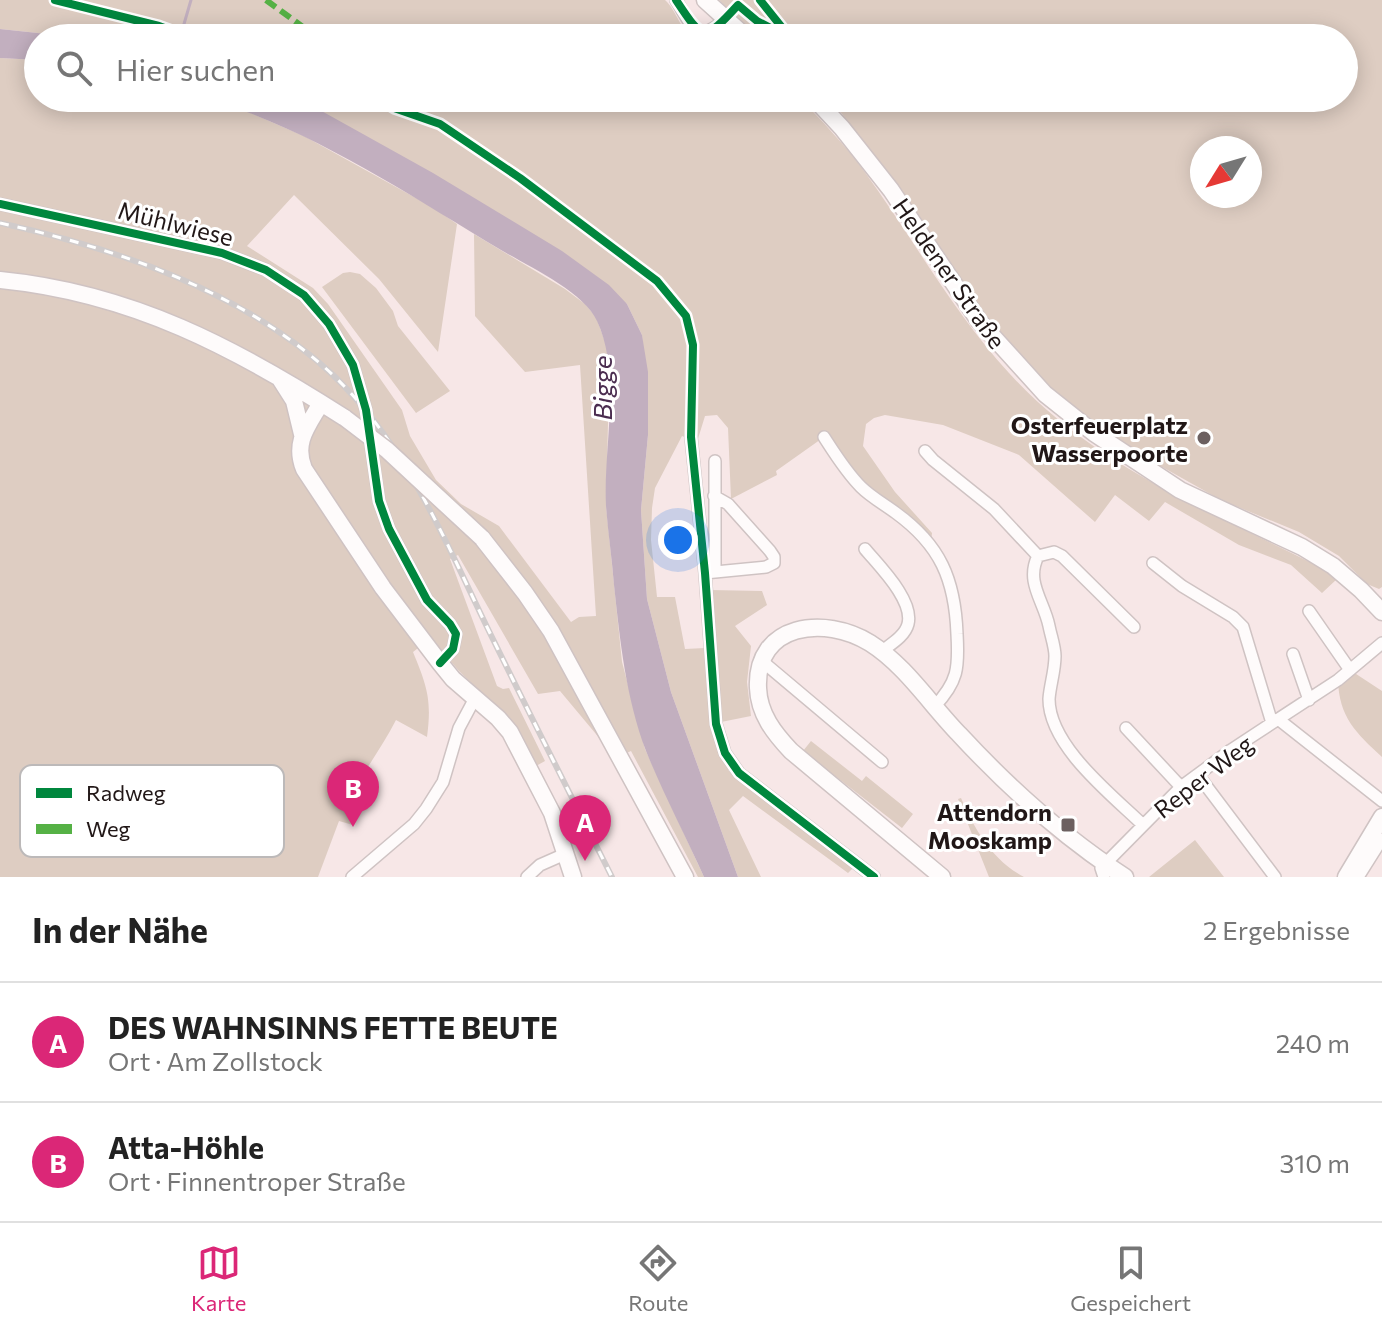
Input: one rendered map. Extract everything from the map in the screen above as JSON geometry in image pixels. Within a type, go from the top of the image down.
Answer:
[{"type":"main road","points":[[705,0],[731,24]]},
{"type":"main road","name":"Heldener Straße","points":[[827,112],[891,190],[979,321],[1045,394],[1094,433],[1180,490],[1302,547],[1333,566],[1382,612]]},
{"type":"main road","points":[[0,280],[80,294],[147,314],[208,338],[345,418],[387,450],[482,538],[525,593],[551,631],[685,877]]},
{"type":"main road","points":[[279,378],[294,401],[302,434]]},
{"type":"main road","points":[[321,403],[302,434],[298,448],[300,460],[310,479],[383,588],[440,663],[498,718],[519,747],[552,813],[573,877]]},
{"type":"main road","points":[[942,877],[791,751],[764,717],[757,676],[762,661],[776,640],[786,633],[803,628],[825,628],[849,633],[882,651],[1011,785],[1105,870],[1125,877]]},
{"type":"main road","points":[[1346,877],[1382,817]]},
{"type":"street","points":[[676,0],[691,24]]},
{"type":"street","points":[[720,24],[725,19]]},
{"type":"street","name":"Mühlwiese","points":[[0,204],[222,253],[266,270],[304,295],[329,324],[353,365],[366,410],[379,501],[389,529],[427,600],[456,634],[453,649],[440,663]]},
{"type":"street","points":[[691,437],[710,571]]},
{"type":"street","points":[[824,437],[862,488],[921,533],[941,559],[953,595],[959,655],[956,678],[950,691],[934,707]]},
{"type":"street","points":[[925,451],[994,509],[1038,556]]},
{"type":"street","points":[[715,461],[710,571],[716,724],[725,753],[745,777],[874,877]]},
{"type":"street","points":[[710,571],[766,567],[774,563],[774,557],[728,504],[714,496]]},
{"type":"street","points":[[865,549],[894,583],[908,613],[904,633],[882,651]]},
{"type":"street","points":[[1134,627],[1062,556],[1054,552],[1038,556],[1033,566],[1033,582],[1047,616],[1055,655],[1049,701],[1053,718],[1084,770],[1143,825]]},
{"type":"street","points":[[1153,563],[1243,627],[1275,721],[1382,801]]},
{"type":"street","points":[[1309,611],[1350,670]]},
{"type":"street","name":"Reper Weg","points":[[1105,870],[1181,787],[1309,700],[1382,643]]},
{"type":"street","points":[[1293,654],[1309,700]]},
{"type":"street","points":[[762,661],[882,762]]},
{"type":"street","points":[[352,877],[414,824],[426,809],[443,782],[459,728],[475,698]]},
{"type":"street","points":[[1126,728],[1181,787]]},
{"type":"street","points":[[1198,775],[1275,877]]},
{"type":"street","points":[[1358,877],[1382,839]]},
{"type":"street","points":[[527,877],[540,865],[565,854]]},
{"type":"shaded area","points":[[0,0],[665,0],[681,24],[24,24],[24,32],[0,29]]},
{"type":"shaded area","points":[[719,0],[1382,0],[1382,587],[1379,589],[1367,584],[1339,556],[1299,532],[1221,500],[1132,450],[1041,381],[993,326],[892,180],[841,112],[1358,112],[1358,24],[744,24]]},
{"type":"shaded area","points":[[0,29],[24,32],[24,59],[0,58]]},
{"type":"shaded area","points":[[0,58],[24,59],[24,112],[248,112],[304,136],[434,208],[457,224],[438,352],[379,279],[294,195],[247,246],[313,288],[328,304],[402,410],[410,436],[436,480],[461,504],[499,526],[571,622],[579,617],[596,616],[580,365],[525,372],[475,316],[474,234],[585,304],[596,317],[607,347],[606,506],[622,662],[645,749],[704,877],[698,877],[631,751],[616,758],[560,691],[538,694],[458,555],[450,559],[497,686],[509,688],[545,761],[536,766],[514,724],[459,671],[431,638],[413,652],[427,693],[427,737],[396,720],[350,796],[362,806],[353,825],[339,821],[318,877],[0,877]]},
{"type":"shaded area","points":[[248,112],[323,112],[433,173],[562,251],[609,285],[627,304],[642,335],[648,372],[648,435],[641,510],[647,599],[671,692],[738,877],[704,877],[646,751],[633,711],[621,648],[606,506],[609,364],[597,321],[580,300],[554,281],[394,185],[284,127]]},
{"type":"shaded area","points":[[323,112],[813,112],[864,171],[969,325],[1009,373],[1042,406],[1116,461],[1337,579],[1322,593],[1291,565],[1239,545],[1165,502],[1149,521],[1115,495],[1095,522],[1019,455],[943,425],[885,415],[866,424],[863,446],[895,492],[932,533],[931,543],[877,500],[824,437],[776,471],[777,475],[731,499],[728,428],[717,415],[705,416],[697,442],[682,436],[655,488],[651,540],[657,597],[675,597],[685,649],[705,648],[713,727],[729,771],[853,868],[848,873],[743,796],[729,810],[761,877],[738,877],[671,692],[647,599],[641,510],[648,435],[642,335],[627,304]]},
{"type":"shaded area","points":[[343,273],[360,274],[376,288],[393,311],[398,326],[450,391],[416,413],[322,287]]},
{"type":"shaded area","points":[[710,590],[762,591],[767,605],[735,626],[751,646],[747,682],[751,716],[721,722]]},
{"type":"shaded area","points":[[1350,670],[1382,691],[1382,757],[1357,732],[1342,704],[1338,680]]},
{"type":"shaded area","points":[[811,741],[862,781],[866,776],[913,814],[902,828],[803,751]]},
{"type":"shaded area","points":[[961,798],[986,843],[1003,862],[1024,877],[989,877],[958,799]]},
{"type":"shaded area","points":[[1195,840],[1224,877],[1149,877]]},
{"type":"waterway","points":[[184,24],[191,0]]},
{"type":"railway","points":[[0,223],[133,260],[219,297],[260,319],[298,345],[359,402],[402,462],[439,527],[612,877]]},
{"type":"marked path","points":[[266,0],[299,24]]},
{"type":"cycle path","points":[[55,0],[151,24]]},
{"type":"cycle path","points":[[676,0],[693,24]]},
{"type":"cycle path","points":[[760,0],[779,24]]},
{"type":"cycle path","points":[[720,24],[738,5],[763,24]]},
{"type":"cycle path","points":[[406,112],[440,124],[520,178],[657,281],[686,316],[693,345],[691,437],[716,724],[725,753],[739,773],[874,877]]},
{"type":"cycle path","points":[[0,204],[222,253],[266,270],[304,295],[329,324],[353,365],[366,410],[379,501],[389,529],[427,600],[456,634],[453,649],[440,663]]},
{"type":"place","name":"Osterfeuerplatz Wasserpoorte","points":[[1204,438]]},
{"type":"place","name":"Attendorn Mooskamp","points":[[1068,825]]},
{"type":"place","name":"Atta-Höhle","points":[[353,827]]},
{"type":"place","name":"DES WAHNSINNS FETTE BEUTE","points":[[585,861]]},
{"type":"water label","name":"Bigge","points":[[601,388]]}]
